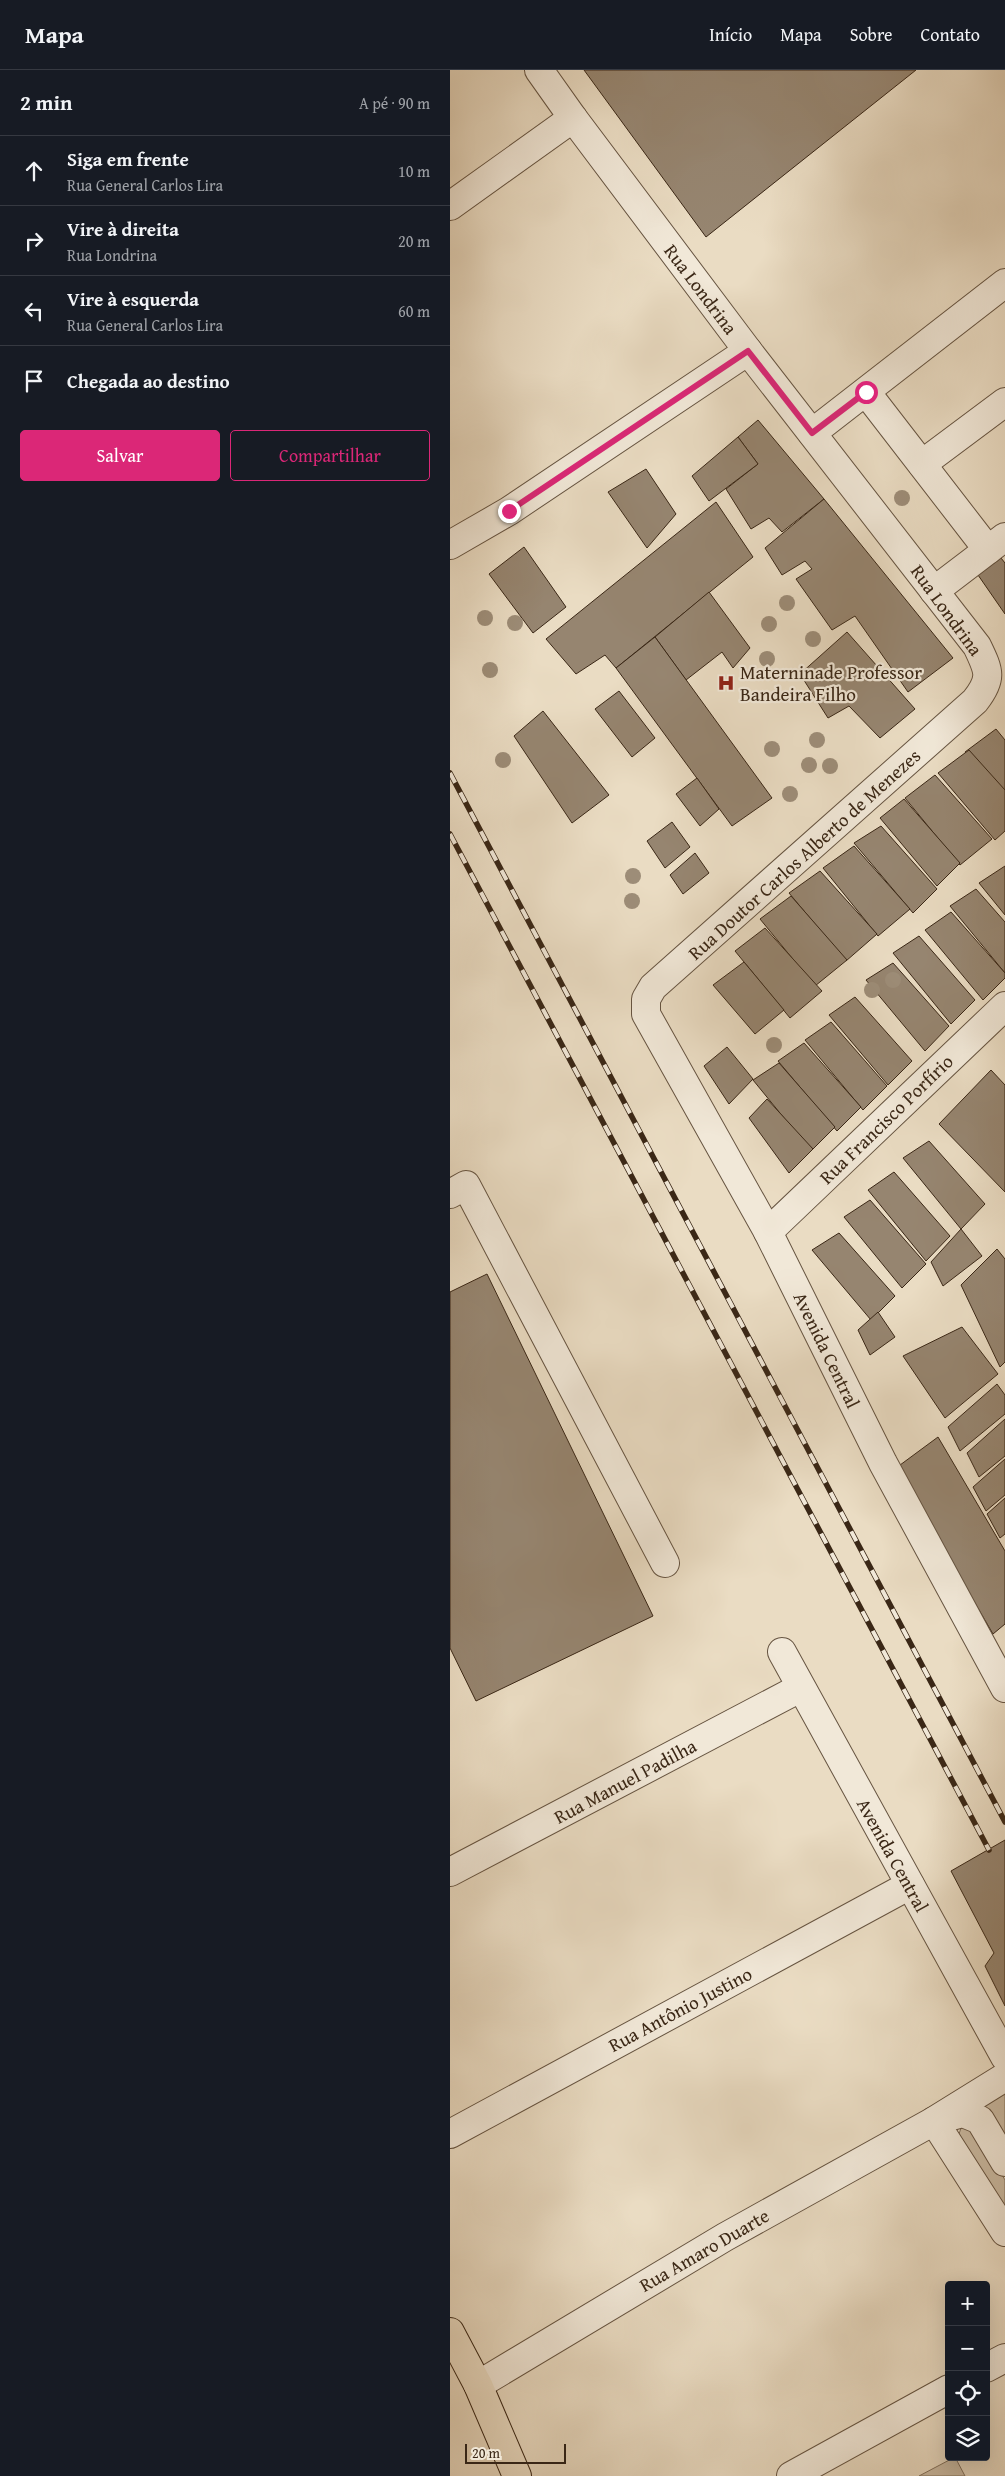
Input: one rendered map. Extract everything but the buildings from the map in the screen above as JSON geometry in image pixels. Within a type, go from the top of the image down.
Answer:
[{"type":"main road","points":[[450,2332],[478,2385],[517,2476]]},
{"type":"street","name":"Rua Londrina","points":[[539,70],[748,351],[977,646],[988,668],[987,686],[975,702]]},
{"type":"street","points":[[450,206],[573,118]]},
{"type":"street","points":[[812,433],[1005,283]]},
{"type":"street","points":[[450,545],[509,511],[748,351]]},
{"type":"street","points":[[866,392],[922,464],[996,543],[934,591]]},
{"type":"street","points":[[922,464],[1005,402]]},
{"type":"street","name":"Rua Doutor Carlos Alberto de Menezes","points":[[646,1014],[646,999],[653,987],[975,702]]},
{"type":"street","name":"Rua Francisco Porfírio","points":[[768,1232],[1005,1006]]},
{"type":"street","name":"Avenida Central","points":[[646,1014],[768,1232],[883,1463],[997,1654],[1005,1688]]},
{"type":"street","points":[[450,1194],[466,1186],[665,1563]]},
{"type":"street","name":"Avenida Central","points":[[782,1652],[800,1688],[1005,2057]]},
{"type":"street","name":"Rua Manuel Padilha","points":[[450,1872],[800,1688]]},
{"type":"street","name":"Rua Antônio Justino","points":[[450,2134],[910,1885]]},
{"type":"street","points":[[934,2121],[1005,2077]]},
{"type":"street","points":[[934,2121],[962,2113],[980,2120],[1005,2162]]},
{"type":"street","points":[[934,2121],[1005,2232]]},
{"type":"street","name":"Rua Amaro Duarte","points":[[478,2385],[725,2237],[934,2121]]},
{"type":"street","points":[[990,2366],[1005,2358]]},
{"type":"street","points":[[791,2476],[945,2391]]},
{"type":"shaded area","points":[[1005,2083],[1005,2142],[985,2109],[986,2100]]},
{"type":"shaded area","points":[[971,2123],[1005,2180],[1005,2209],[959,2134],[961,2128]]},
{"type":"shaded area","points":[[947,2461],[957,2461],[965,2476],[919,2476]]},
{"type":"railway","points":[[450,773],[1005,1822]]},
{"type":"railway","points":[[450,834],[989,1850]]},
{"type":"place","name":"Materninade Professor Bandeira Filho","points":[[726,683]]},
{"type":"route","points":[[509,511],[748,351],[812,433],[866,392]]}]
